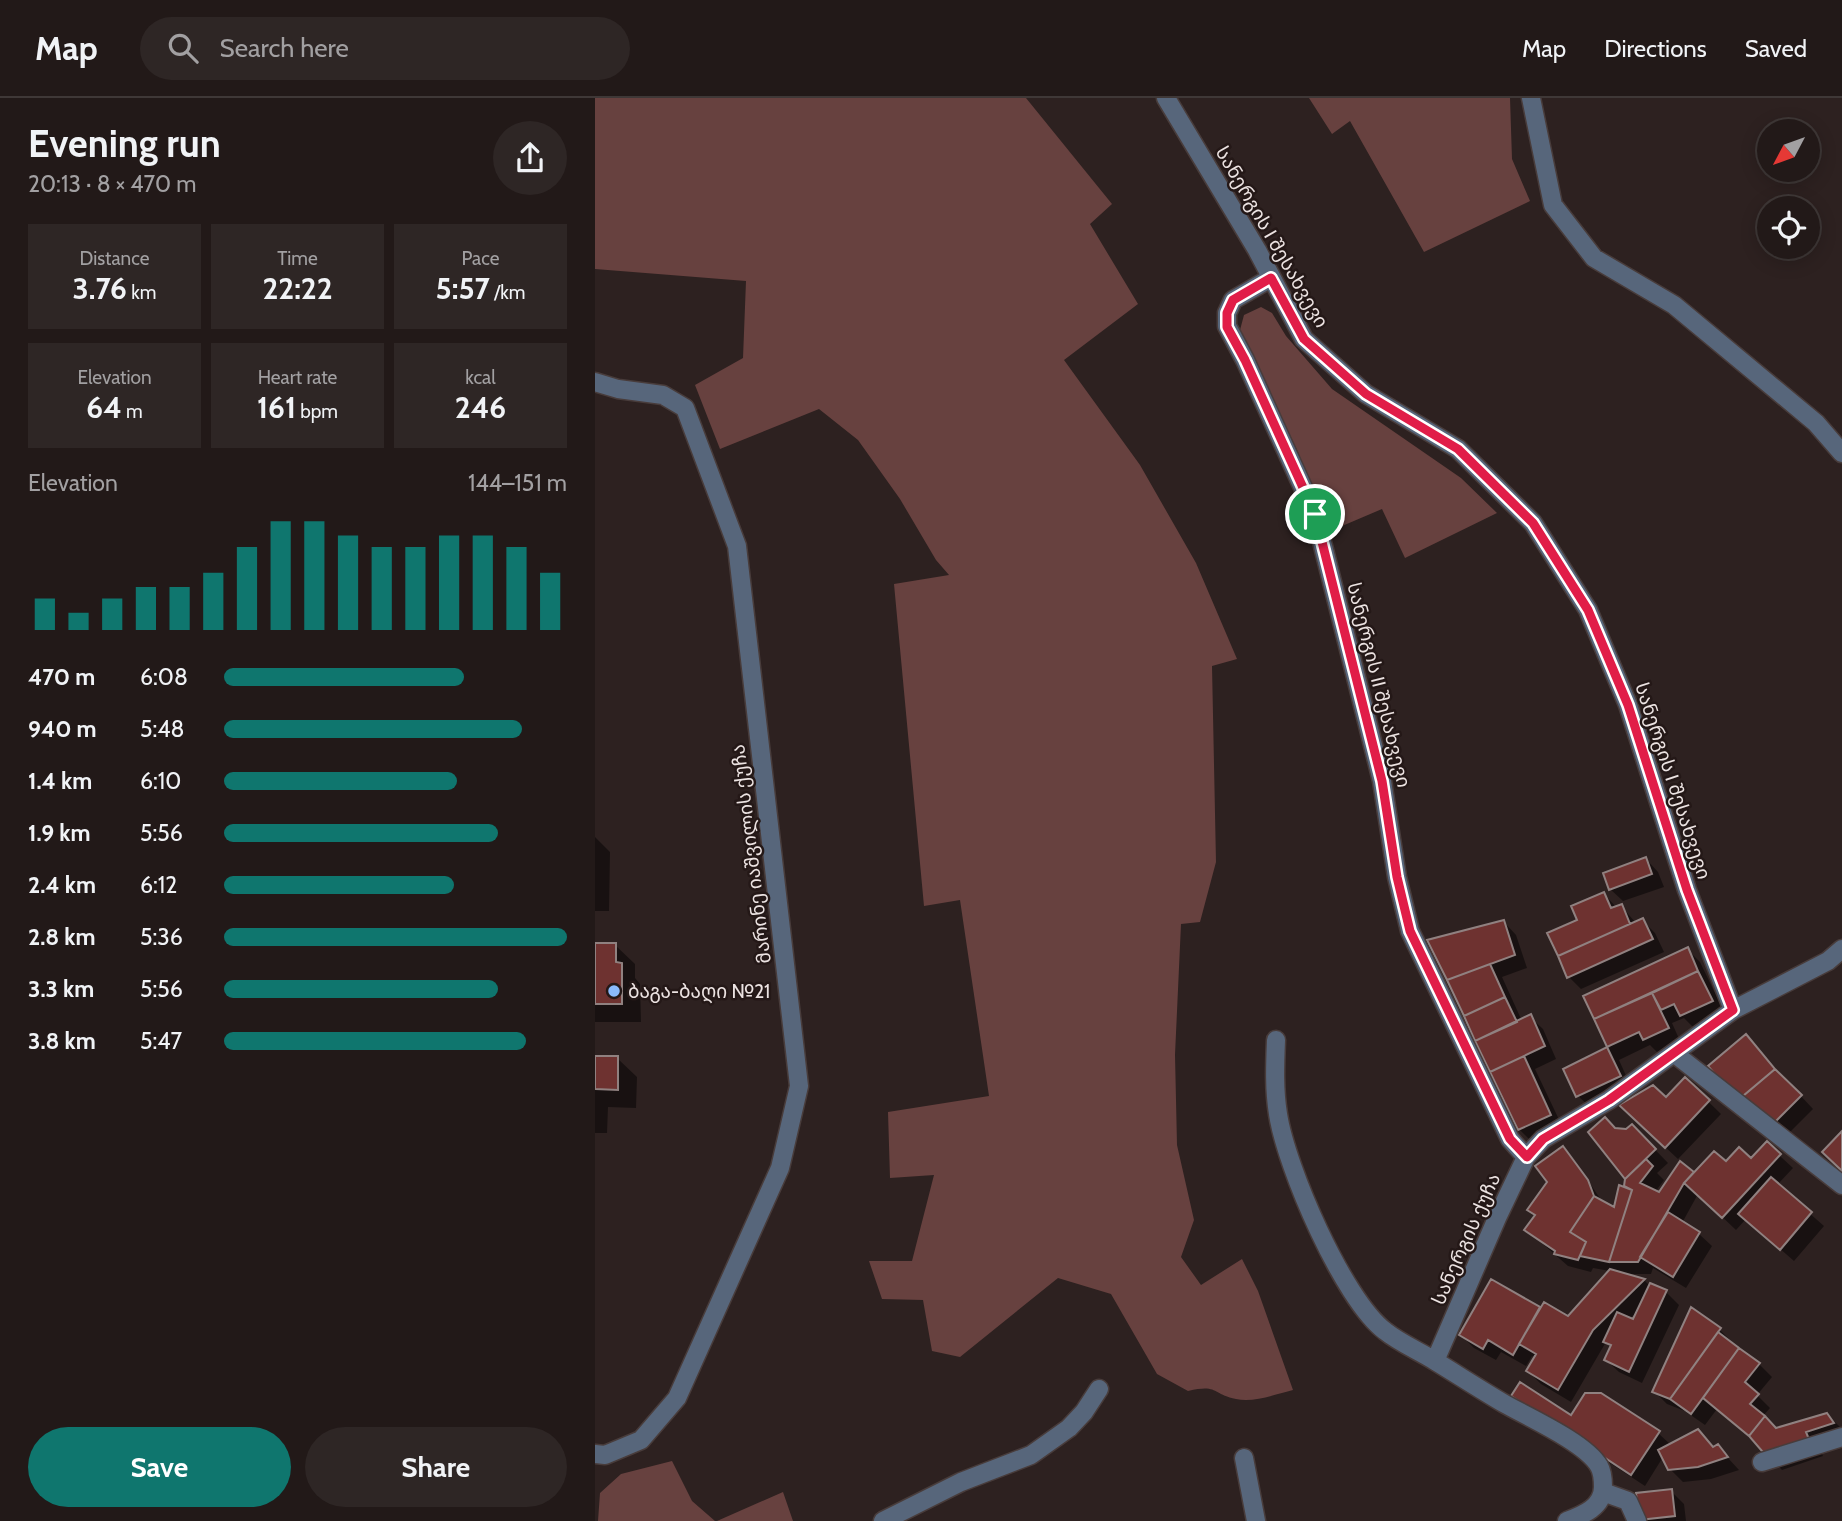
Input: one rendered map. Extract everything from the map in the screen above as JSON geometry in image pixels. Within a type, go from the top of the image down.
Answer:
[{"type":"street","name":"სანერგის I შესახვევი","points":[[1167,98],[1304,339],[1366,394],[1458,449],[1533,523],[1588,610],[1628,705],[1687,890],[1733,1010]]},
{"type":"street","points":[[1531,98],[1553,205],[1594,258],[1674,305],[1816,423],[1842,453]]},
{"type":"street","name":"სანერგის II შესახვევი","points":[[1271,278],[1233,300],[1227,313],[1227,327],[1245,360],[1315,514],[1382,781],[1397,877],[1410,931],[1510,1139],[1527,1157]]},
{"type":"street","name":"მარინე იაშვილის ქუჩა","points":[[595,382],[618,389],[663,395],[685,408],[737,546],[799,1086],[781,1168],[677,1398],[641,1440],[605,1455],[595,1454]]},
{"type":"street","name":"სანერგის ქუჩა","points":[[1436,1361],[1497,1218],[1527,1157],[1543,1139],[1609,1100],[1733,1010],[1828,961],[1842,950]]},
{"type":"street","points":[[1276,1040],[1274,1083],[1278,1117],[1288,1152],[1329,1255],[1366,1312],[1385,1331],[1573,1442],[1599,1465],[1603,1492],[1598,1504],[1583,1515],[1567,1521]]},
{"type":"street","points":[[1675,1054],[1842,1185]]},
{"type":"street","points":[[883,1521],[961,1482],[1031,1455],[1069,1428],[1084,1412],[1099,1389]]},
{"type":"street","points":[[1762,1462],[1842,1437]]},
{"type":"street","points":[[1244,1458],[1257,1521]]},
{"type":"street","points":[[1603,1492],[1628,1501],[1637,1521]]},
{"type":"shaded area","points":[[595,98],[1026,98],[1112,204],[1090,224],[1138,304],[1064,360],[1140,465],[1196,563],[1237,659],[1212,666],[1216,862],[1200,922],[1181,924],[1175,1055],[1177,1145],[1194,1220],[1181,1257],[1201,1285],[1242,1259],[1258,1291],[1293,1390],[1250,1400],[1228,1397],[1210,1389],[1188,1391],[1157,1374],[1111,1294],[1058,1278],[960,1357],[932,1351],[923,1300],[882,1299],[869,1261],[912,1261],[934,1175],[890,1178],[888,1112],[989,1096],[960,900],[924,906],[894,584],[949,575],[936,560],[900,499],[858,440],[819,409],[720,449],[695,385],[743,358],[746,281],[595,269]]},
{"type":"shaded area","points":[[1309,98],[1510,98],[1512,159],[1530,201],[1424,252],[1350,121],[1332,134]]},
{"type":"shaded area","points":[[1261,307],[1272,313],[1286,336],[1332,389],[1461,478],[1497,513],[1405,558],[1382,509],[1328,532],[1298,452],[1240,330],[1244,315]]},
{"type":"shaded area","points":[[672,1461],[692,1501],[715,1521],[598,1521],[600,1493],[621,1474]]},
{"type":"shaded area","points":[[783,1492],[793,1521],[717,1521]]},
{"type":"building","points":[[1646,857],[1652,874],[1609,890],[1603,873]]},
{"type":"building","points":[[1604,892],[1611,908],[1622,904],[1630,924],[1558,956],[1547,933],[1577,920],[1571,906]]},
{"type":"building","points":[[1643,918],[1653,939],[1567,978],[1558,956]]},
{"type":"building","points":[[1504,920],[1515,955],[1447,980],[1427,940]]},
{"type":"building","points":[[595,943],[616,943],[616,962],[622,963],[622,1004],[595,1004]]},
{"type":"building","points":[[1688,947],[1698,971],[1594,1019],[1583,996]]},
{"type":"building","points":[[1490,964],[1505,997],[1464,1016],[1447,980]]},
{"type":"building","points":[[1698,971],[1713,1001],[1680,1016],[1674,1004],[1661,1010],[1652,993]]},
{"type":"building","points":[[1652,993],[1669,1028],[1643,1040],[1639,1032],[1607,1047],[1594,1019]]},
{"type":"building","points":[[1505,997],[1517,1022],[1475,1041],[1464,1016]]},
{"type":"building","points":[[1531,1014],[1545,1046],[1490,1072],[1475,1041]]},
{"type":"building","points":[[1746,1034],[1775,1069],[1737,1101],[1708,1066]]},
{"type":"building","points":[[1607,1047],[1621,1076],[1576,1097],[1563,1069]]},
{"type":"building","points":[[595,1056],[618,1056],[618,1090],[595,1089]]},
{"type":"building","points":[[1524,1056],[1551,1115],[1518,1130],[1490,1072]]},
{"type":"building","points":[[1775,1069],[1802,1095],[1771,1126],[1737,1101]]},
{"type":"building","points":[[1685,1077],[1710,1100],[1665,1148],[1619,1105],[1653,1085],[1666,1097]]},
{"type":"building","points":[[1605,1117],[1615,1128],[1626,1129],[1632,1124],[1656,1149],[1625,1179],[1588,1132]]},
{"type":"building","points":[[1842,1131],[1842,1171],[1822,1152]]},
{"type":"building","points":[[1767,1141],[1781,1154],[1722,1218],[1684,1183],[1714,1151],[1726,1161],[1739,1147],[1751,1158]]},
{"type":"building","points":[[1563,1146],[1588,1180],[1594,1196],[1570,1232],[1586,1242],[1578,1260],[1554,1254],[1555,1251],[1524,1230],[1535,1215],[1527,1210],[1547,1182],[1535,1166]]},
{"type":"building","points":[[1646,1159],[1653,1166],[1640,1183],[1659,1192],[1680,1161],[1694,1172],[1684,1183],[1638,1262],[1609,1262],[1632,1190],[1624,1186],[1625,1179]]},
{"type":"building","points":[[1771,1177],[1812,1212],[1780,1250],[1738,1214]]},
{"type":"building","points":[[1619,1185],[1632,1190],[1609,1262],[1580,1256],[1586,1242],[1570,1232],[1594,1196],[1614,1207]]},
{"type":"building","points":[[1668,1212],[1700,1232],[1673,1277],[1640,1257]]},
{"type":"building","points":[[1610,1269],[1645,1279],[1593,1330],[1558,1390],[1526,1371],[1536,1354],[1519,1344],[1544,1302],[1568,1316]]},
{"type":"building","points":[[1491,1279],[1540,1307],[1513,1355],[1488,1340],[1483,1349],[1459,1335]]},
{"type":"building","points":[[1650,1283],[1667,1290],[1629,1372],[1604,1360],[1611,1345],[1603,1342],[1617,1312],[1633,1319]]},
{"type":"building","points":[[1691,1307],[1721,1328],[1670,1399],[1652,1392]]},
{"type":"building","points":[[1718,1332],[1739,1348],[1691,1414],[1670,1399]]},
{"type":"building","points":[[1739,1348],[1760,1363],[1745,1382],[1759,1394],[1750,1404],[1765,1416],[1749,1436],[1703,1398]]},
{"type":"building","points":[[1520,1382],[1571,1415],[1585,1393],[1601,1393],[1660,1431],[1631,1475],[1511,1396]]},
{"type":"building","points":[[1827,1413],[1834,1423],[1806,1432],[1811,1444],[1768,1458],[1749,1436],[1765,1416],[1776,1428]]},
{"type":"building","points":[[1698,1429],[1713,1447],[1718,1444],[1728,1457],[1698,1467],[1668,1470],[1658,1450]]},
{"type":"building","points":[[1672,1489],[1675,1516],[1639,1520],[1636,1493]]},
{"type":"place","name":"ბაგა-ბაღი №21","points":[[614,991]]},
{"type":"route","points":[[1271,278],[1304,339],[1366,394],[1458,449],[1533,523],[1588,610],[1628,705],[1687,890],[1733,1010],[1609,1100],[1543,1139],[1527,1157],[1510,1139],[1410,931],[1397,877],[1382,781],[1315,514],[1245,360],[1227,327],[1227,313],[1233,300],[1271,278]]}]
